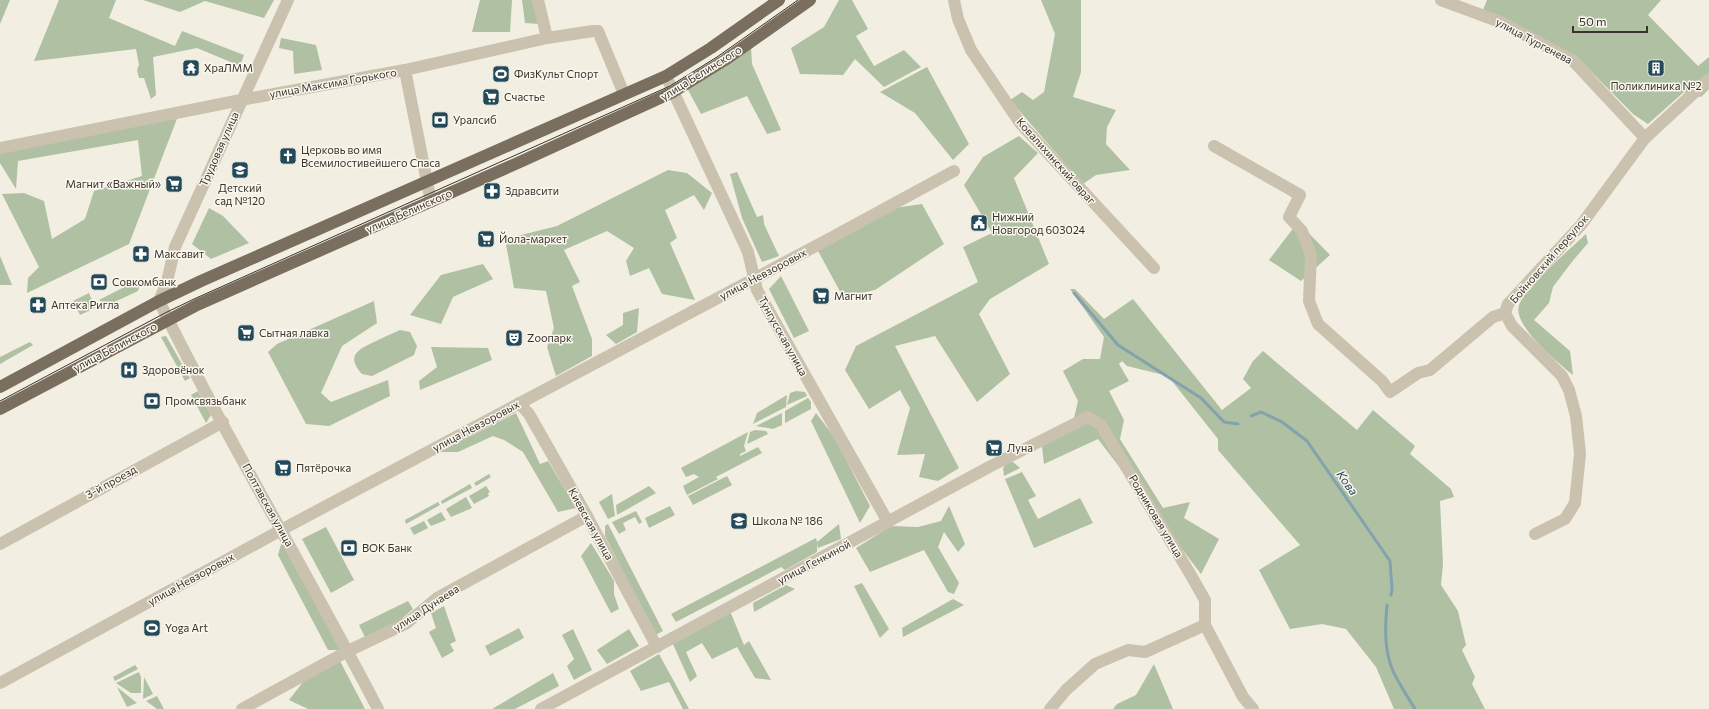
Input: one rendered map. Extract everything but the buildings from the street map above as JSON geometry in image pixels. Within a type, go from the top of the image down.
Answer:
[{"type":"main road","name":"улица Белинского","points":[[0,387],[201,281],[666,76],[711,48],[779,0]]},
{"type":"main road","name":"улица Белинского","points":[[0,408],[168,319],[673,92],[725,60],[810,0]]},
{"type":"street","name":"Трудовая улица","points":[[159,302],[167,282],[175,247],[288,0]]},
{"type":"street","points":[[538,0],[547,38]]},
{"type":"street","name":"Ковалихинский овраг","points":[[954,0],[958,19],[972,50],[1020,123],[1154,268]]},
{"type":"street","name":"улица Тургенева","points":[[1441,0],[1503,23],[1573,61],[1645,138]]},
{"type":"street","name":"улица Максима Горького","points":[[0,148],[241,100],[405,70],[569,33],[598,31],[624,94]]},
{"type":"street","points":[[405,70],[431,202]]},
{"type":"street","name":"Тунгусская улица","points":[[666,76],[748,252],[757,290],[888,522]]},
{"type":"street","name":"Бойновский переулок","points":[[1535,534],[1565,519],[1575,504],[1580,454],[1576,416],[1569,390],[1562,376],[1512,326],[1505,313],[1508,304],[1581,224],[1645,138],[1709,79]]},
{"type":"street","points":[[1214,146],[1300,195],[1289,217],[1302,231],[1311,255],[1309,301],[1318,324],[1382,381],[1390,392],[1418,372],[1430,370],[1493,317],[1505,313]]},
{"type":"street","name":"улица Невзоровых","points":[[0,683],[281,530],[954,171]]},
{"type":"street","name":"Полтавская улица","points":[[159,302],[378,709]]},
{"type":"street","name":"Киевская улица","points":[[519,403],[529,414],[587,516],[657,647]]},
{"type":"street","name":"улица Генкиной","points":[[541,709],[989,467],[1088,417]]},
{"type":"street","name":"Родниковая улица","points":[[1088,417],[1101,425],[1190,572],[1205,600],[1205,625],[1243,697],[1253,709]]},
{"type":"street","name":"3-й проезд","points":[[0,544],[223,422]]},
{"type":"street","name":"улица Дунаева","points":[[242,709],[348,651],[407,623],[437,598],[587,516]]},
{"type":"street","points":[[1050,709],[1066,690],[1095,664],[1128,650],[1144,652],[1205,625]]},
{"type":"green space","points":[[0,0],[10,0],[0,24]]},
{"type":"green space","points":[[59,0],[116,0],[109,18],[175,46],[182,31],[244,55],[240,66],[197,48],[153,57],[156,95],[151,99],[144,78],[139,78],[137,70],[139,65],[136,49],[34,61]]},
{"type":"green space","points":[[143,0],[274,0],[264,18],[205,1],[180,12]]},
{"type":"green space","points":[[480,0],[512,0],[510,32],[472,32]]},
{"type":"green space","points":[[522,0],[534,0],[539,24],[525,23]]},
{"type":"green space","points":[[839,0],[852,0],[868,29],[856,36],[874,66],[904,50],[921,67],[884,87],[855,59],[843,75],[800,74],[791,48],[824,27]]},
{"type":"green space","points":[[1041,0],[1081,0],[1081,72],[1073,97],[1116,110],[1107,127],[1106,144],[1130,170],[1096,175],[1083,184],[1010,100],[1022,92],[1033,100],[1044,92],[1055,34]]},
{"type":"green space","points":[[1487,0],[1661,0],[1648,15],[1698,66],[1709,57],[1709,89],[1701,97],[1684,92],[1648,124],[1633,114],[1576,56],[1483,10]]},
{"type":"green space","points":[[281,38],[316,45],[322,70],[294,74],[293,51],[279,48]]},
{"type":"green space","points":[[751,47],[752,64],[781,130],[767,134],[747,96],[701,114],[687,88]]},
{"type":"green space","points":[[927,67],[969,144],[953,160],[915,113],[880,92]]},
{"type":"green space","points":[[178,116],[129,244],[27,293],[28,278],[39,267],[2,194],[24,193],[44,201],[52,239],[85,219],[94,191],[142,176],[138,140],[18,161],[16,189],[0,163],[0,152]]},
{"type":"green space","points":[[1019,136],[1038,153],[1014,178],[1049,264],[990,299],[979,314],[1010,374],[977,402],[935,336],[895,346],[959,468],[938,481],[919,477],[925,454],[897,455],[910,408],[900,390],[869,409],[845,370],[856,346],[978,282],[963,247],[992,233],[964,185],[983,157]]},
{"type":"green space","points":[[668,170],[687,173],[712,193],[704,210],[694,195],[665,210],[677,238],[670,243],[695,300],[662,294],[649,268],[630,276],[626,261],[634,248],[607,231],[564,250],[580,282],[572,286],[592,339],[592,356],[556,376],[547,347],[554,328],[546,291],[514,288],[505,239],[557,226]]},
{"type":"green space","points":[[737,172],[757,217],[763,215],[764,224],[779,256],[762,262],[742,218],[730,174]]},
{"type":"green space","points":[[922,204],[944,244],[875,290],[843,297],[817,249],[895,208]]},
{"type":"green space","points":[[209,208],[223,216],[249,243],[211,259],[192,244]]},
{"type":"green space","points":[[1298,222],[1330,255],[1301,281],[1269,260]]},
{"type":"green space","points":[[1586,234],[1588,243],[1553,287],[1549,303],[1534,320],[1570,351],[1573,375],[1547,353],[1529,333],[1522,323],[1519,313],[1519,305],[1539,279]]},
{"type":"green space","points":[[0,256],[12,285],[0,285]]},
{"type":"green space","points":[[483,264],[493,279],[453,297],[441,324],[410,315],[441,275]]},
{"type":"green space","points":[[781,276],[809,331],[794,338],[769,289]]},
{"type":"green space","points":[[142,278],[138,291],[108,305],[99,300]]},
{"type":"green space","points":[[1070,289],[1075,289],[1104,319],[1133,299],[1222,410],[1251,388],[1243,379],[1253,361],[1263,351],[1357,430],[1373,410],[1415,446],[1410,454],[1451,489],[1454,497],[1440,501],[1443,564],[1441,585],[1458,611],[1466,645],[1462,650],[1475,677],[1472,684],[1485,709],[1394,709],[1376,667],[1346,629],[1322,624],[1290,629],[1259,570],[1300,545],[1218,450],[1218,439],[1168,376],[1127,366],[1122,361],[1119,364],[1129,381],[1109,391],[1124,420],[1120,439],[1163,508],[1190,502],[1184,518],[1219,539],[1201,574],[1098,439],[1044,464],[1041,438],[1074,418],[1078,401],[1063,371],[1083,359],[1100,359],[1104,337]]},
{"type":"green space","points":[[89,293],[95,308],[80,315],[73,301]]},
{"type":"green space","points":[[374,301],[377,323],[342,346],[321,393],[331,402],[388,380],[390,396],[329,426],[306,424],[268,352],[277,344]]},
{"type":"green space","points":[[639,308],[637,332],[616,344],[606,335],[623,325],[623,313]]},
{"type":"green space","points":[[400,330],[410,332],[417,346],[414,355],[372,376],[362,374],[355,363],[354,358],[356,354],[368,345]]},
{"type":"green space","points":[[166,336],[190,378],[185,381],[161,337]]},
{"type":"green space","points":[[30,342],[33,345],[0,364],[0,357]]},
{"type":"green space","points":[[431,347],[488,348],[492,360],[420,390],[419,381],[437,367]]},
{"type":"green space","points":[[198,391],[211,415],[206,423],[191,395]]},
{"type":"green space","points":[[796,391],[805,392],[807,396],[787,405],[790,393]]},
{"type":"green space","points":[[787,395],[786,407],[753,424],[757,413]]},
{"type":"green space","points":[[808,398],[811,402],[811,409],[785,423],[785,411]]},
{"type":"green space","points":[[516,413],[540,464],[548,461],[576,508],[558,512],[523,452],[504,440],[493,436],[458,452],[440,452]]},
{"type":"green space","points":[[782,413],[782,425],[773,429],[756,426]]},
{"type":"green space","points":[[816,413],[835,438],[870,506],[860,523],[811,421]]},
{"type":"green space","points":[[755,430],[766,431],[768,434],[747,444],[750,432]]},
{"type":"green space","points":[[748,432],[744,446],[746,451],[740,454],[740,456],[758,447],[762,453],[716,477],[718,479],[687,495],[683,486],[699,477],[694,474],[686,477],[681,468]]},
{"type":"green space","points":[[1013,462],[1020,468],[1004,476],[1003,468],[1007,463]]},
{"type":"green space","points":[[1022,472],[1036,496],[1028,500],[1038,519],[1080,498],[1093,523],[1034,548],[1005,479]]},
{"type":"green space","points":[[489,474],[491,477],[476,486],[474,483]]},
{"type":"green space","points":[[727,476],[732,485],[693,505],[688,496]]},
{"type":"green space","points":[[470,484],[472,488],[442,504],[441,501]]},
{"type":"green space","points":[[486,486],[490,492],[488,493],[489,496],[474,504],[469,496]]},
{"type":"green space","points":[[649,486],[656,493],[617,515],[616,505]]},
{"type":"green space","points":[[612,494],[615,516],[608,519],[599,502]]},
{"type":"green space","points":[[466,497],[472,508],[451,517],[446,509]]},
{"type":"green space","points":[[438,502],[440,505],[406,524],[405,520]]},
{"type":"green space","points":[[670,506],[675,515],[649,528],[645,518]]},
{"type":"green space","points":[[949,506],[965,544],[958,552],[944,532],[938,547],[959,583],[954,594],[948,592],[924,550],[870,572],[856,548],[891,526],[918,527],[941,521]]},
{"type":"green space","points":[[636,511],[642,522],[639,524],[635,517],[623,523],[626,530],[619,534],[612,522]]},
{"type":"green space","points":[[441,512],[446,520],[431,526],[427,520]]},
{"type":"green space","points":[[424,521],[428,528],[414,535],[410,528]]},
{"type":"green space","points":[[608,524],[663,631],[655,635],[605,536],[605,526]]},
{"type":"green space","points":[[839,524],[841,539],[818,548],[817,543],[817,552],[785,570],[781,567],[676,622],[671,614],[816,538],[817,542]]},
{"type":"green space","points":[[326,527],[354,580],[331,593],[302,539]]},
{"type":"green space","points":[[282,541],[340,650],[328,650],[278,555]]},
{"type":"green space","points":[[591,543],[614,581],[614,594],[619,609],[611,613],[581,556]]},
{"type":"green space","points":[[862,583],[889,629],[880,638],[854,586]]},
{"type":"green space","points":[[786,585],[795,589],[754,612],[753,603]]},
{"type":"green space","points":[[953,599],[964,605],[903,637],[902,628]]},
{"type":"green space","points":[[408,601],[413,609],[397,623],[365,637],[359,625]]},
{"type":"green space","points":[[444,606],[456,641],[450,644],[454,651],[442,658],[429,632],[436,628],[431,613]]},
{"type":"green space","points":[[730,611],[744,645],[749,641],[771,680],[755,678],[737,647],[712,659],[702,643],[686,652],[697,676],[690,682],[672,642]]},
{"type":"green space","points":[[519,628],[524,638],[490,656],[485,646]]},
{"type":"green space","points":[[573,629],[592,670],[574,680],[567,666],[574,659],[562,635]]},
{"type":"green space","points":[[629,629],[639,646],[607,664],[597,650]]},
{"type":"green space","points":[[659,654],[689,709],[683,709],[669,682],[641,691],[630,671]]},
{"type":"green space","points":[[340,661],[365,709],[308,709],[289,700],[303,682]]},
{"type":"green space","points":[[1154,664],[1173,709],[1113,709],[1117,704],[1136,695]]},
{"type":"green space","points":[[135,665],[138,669],[115,681],[113,677]]},
{"type":"green space","points":[[139,672],[141,677],[141,693],[131,693],[116,683]]},
{"type":"green space","points":[[553,673],[559,686],[515,709],[492,709]]},
{"type":"green space","points":[[144,677],[153,694],[143,699]]},
{"type":"green space","points":[[117,687],[137,703],[127,707]]},
{"type":"green space","points":[[157,696],[164,709],[157,709],[146,701]]},
{"type":"waterway","name":"Кова","points":[[1074,293],[1118,345],[1201,398],[1224,422],[1238,424]]},
{"type":"waterway","name":"Кова","points":[[1251,416],[1261,412],[1282,422],[1307,441],[1390,561],[1391,595]]},
{"type":"waterway","name":"Кова","points":[[1387,605],[1386,639],[1390,663],[1398,681],[1415,709]]},
{"type":"tram line","points":[[0,401],[194,299],[670,86],[717,57],[798,0]]},
{"type":"place","name":"ХраЛММ","points":[[191,68]]},
{"type":"place","name":"Поликлиника №2","points":[[1656,68]]},
{"type":"place","name":"ФизКульт Спорт","points":[[501,74]]},
{"type":"place","name":"Счастье","points":[[491,97]]},
{"type":"place","name":"Уралсиб","points":[[440,120]]},
{"type":"place","name":"Церковь во имя Всемилостивейшего Спаса","points":[[288,156]]},
{"type":"place","name":"Детский сад №120","points":[[240,170]]},
{"type":"place","name":"Магнит «Важный»","points":[[174,184]]},
{"type":"place","name":"Здравсити","points":[[492,191]]},
{"type":"place","name":"Нижний Новгород 603024","points":[[979,223]]},
{"type":"place","name":"Йола-маркет","points":[[486,239]]},
{"type":"place","name":"Максавит","points":[[141,254]]},
{"type":"place","name":"Совкомбанк","points":[[99,282]]},
{"type":"place","name":"Магнит","points":[[821,296]]},
{"type":"place","name":"Аптека Ригла","points":[[38,305]]},
{"type":"place","name":"Сытная лавка","points":[[246,333]]},
{"type":"place","name":"Zooпарк","points":[[514,338]]},
{"type":"place","name":"Здоровёнок","points":[[129,370]]},
{"type":"place","name":"Промсвязьбанк","points":[[152,401]]},
{"type":"place","name":"Луна","points":[[994,448]]},
{"type":"place","name":"Пятёрочка","points":[[283,468]]},
{"type":"place","name":"Школа № 186","points":[[739,521]]},
{"type":"place","name":"ВОК Банк","points":[[349,548]]},
{"type":"place","name":"Yoga Art","points":[[152,628]]}]
